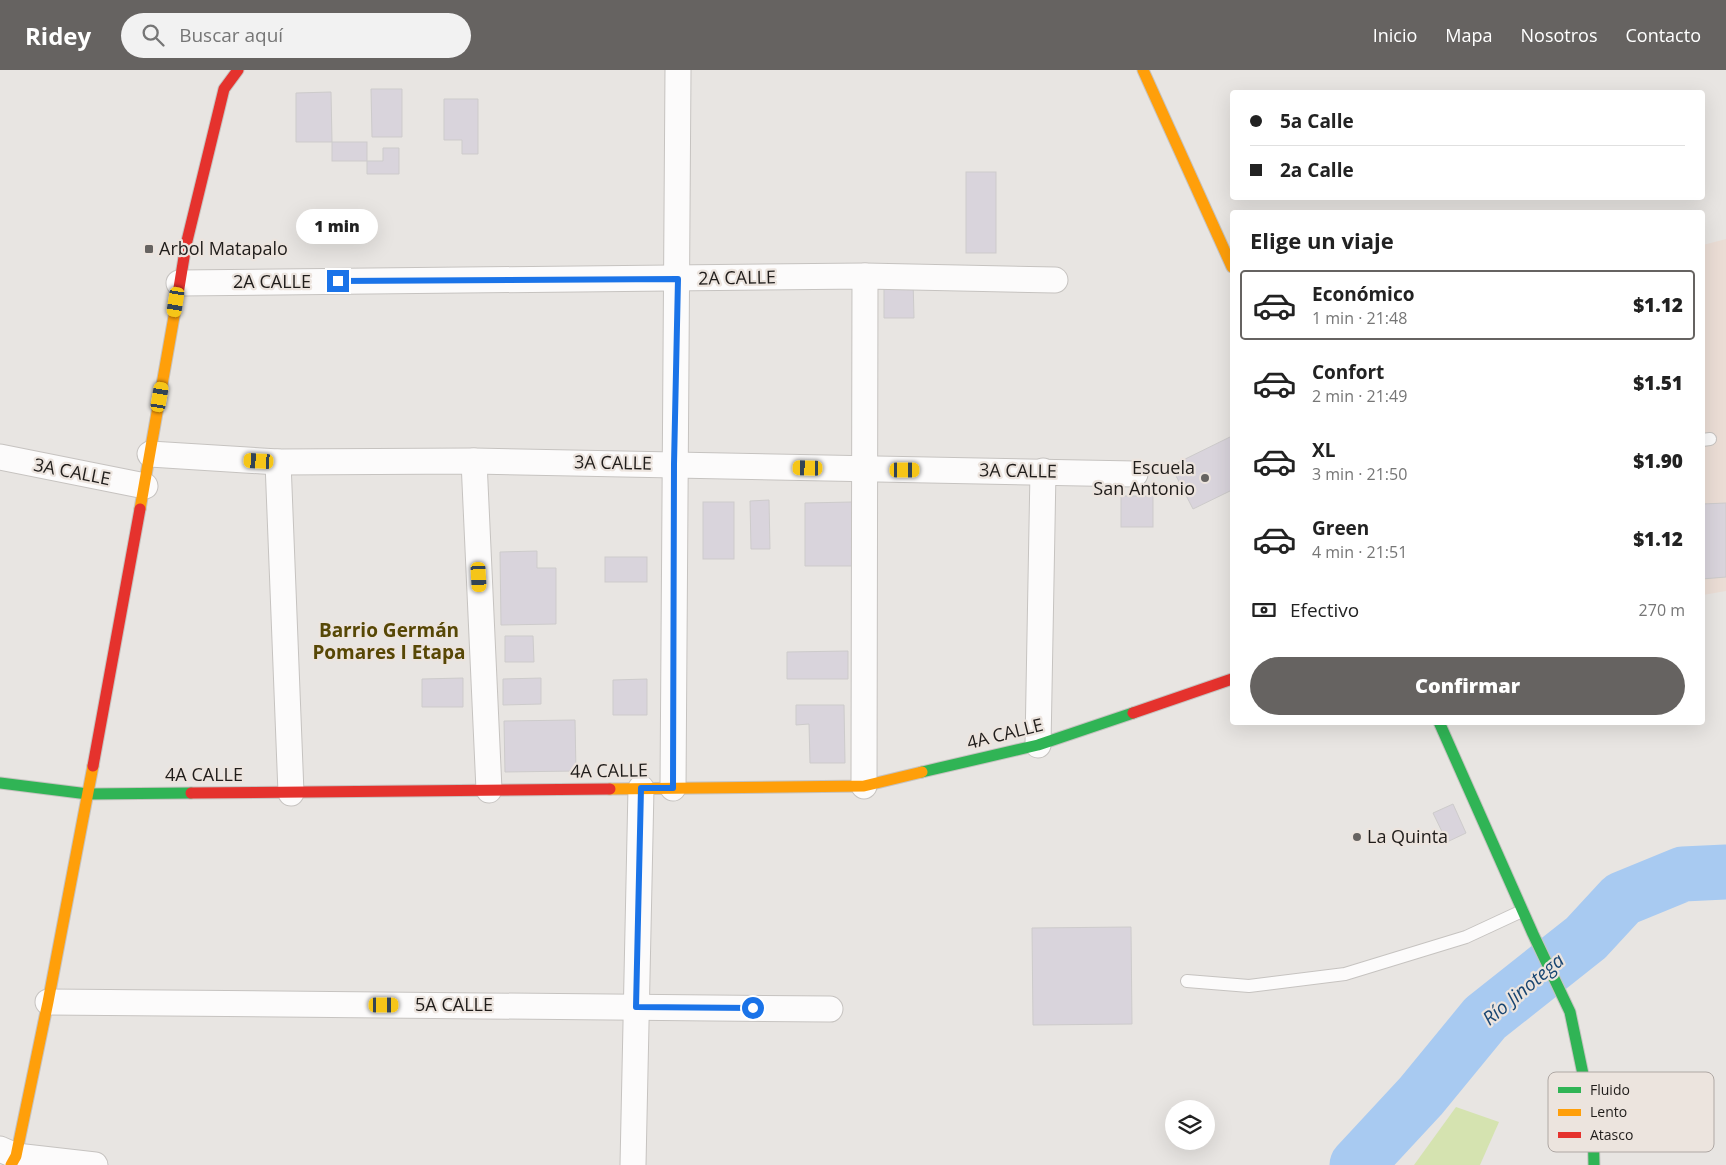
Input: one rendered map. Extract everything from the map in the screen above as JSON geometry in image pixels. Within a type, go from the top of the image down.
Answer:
[{"type":"street","points":[[95,1165],[9,1157],[48,1002],[150,454],[186,245],[224,88],[238,70]]},
{"type":"street","points":[[673,788],[678,70]]},
{"type":"street","points":[[1143,70],[1230,263]]},
{"type":"street","points":[[864,786],[865,276]]},
{"type":"street","name":"2A CALLE","points":[[179,283],[865,276],[1055,280]]},
{"type":"street","name":"3A CALLE","points":[[150,454],[278,462],[474,461],[1135,474]]},
{"type":"street","name":"3A CALLE","points":[[0,457],[144,486]]},
{"type":"street","points":[[474,461],[489,790]]},
{"type":"street","points":[[278,462],[290,793]]},
{"type":"street","points":[[1038,745],[1043,471]]},
{"type":"street","name":"4A CALLE","points":[[0,783],[88,794],[864,786],[1038,745],[1230,680]]},
{"type":"street","points":[[1439,725],[1522,911],[1570,1012],[1582,1072]]},
{"type":"street","points":[[633,1165],[641,788]]},
{"type":"street","name":"5A CALLE","points":[[48,1002],[830,1009]]},
{"type":"street","points":[[1593,1152],[1594,1165]]},
{"type":"lane","points":[[1187,981],[1249,986],[1345,974],[1466,937],[1522,911]]},
{"type":"shaded area","points":[[1726,239],[1726,591],[1705,595],[1705,244]]},
{"type":"green space","points":[[1456,1107],[1499,1122],[1480,1165],[1414,1165]]},
{"type":"building","points":[[371,89],[402,89],[402,137],[372,137]]},
{"type":"building","points":[[331,92],[332,142],[296,142],[296,93]]},
{"type":"building","points":[[444,99],[478,99],[478,154],[462,154],[462,140],[444,140]]},
{"type":"building","points":[[332,142],[367,142],[367,161],[332,161]]},
{"type":"building","points":[[383,148],[399,148],[399,174],[367,174],[367,161],[383,161]]},
{"type":"building","points":[[966,172],[996,172],[996,253],[966,253]]},
{"type":"building","points":[[913,279],[914,318],[884,318],[884,280]]},
{"type":"building","name":"Escuela San Antonio","points":[[1230,437],[1230,491],[1193,509],[1171,466]]},
{"type":"building","points":[[1121,496],[1153,496],[1153,527],[1121,527]]},
{"type":"building","points":[[769,500],[770,549],[751,549],[750,501]]},
{"type":"building","points":[[703,502],[734,502],[734,559],[703,559]]},
{"type":"building","points":[[852,502],[853,566],[805,566],[805,503]]},
{"type":"building","points":[[1726,503],[1726,577],[1705,579],[1705,504]]},
{"type":"building","points":[[537,551],[537,568],[556,568],[556,624],[501,625],[500,552]]},
{"type":"building","points":[[605,557],[647,557],[647,582],[605,582]]},
{"type":"building","points":[[505,636],[533,636],[534,662],[505,662]]},
{"type":"building","points":[[848,651],[848,679],[787,679],[787,652]]},
{"type":"building","points":[[463,678],[463,707],[422,707],[422,679]]},
{"type":"building","points":[[541,678],[541,704],[503,705],[503,679]]},
{"type":"building","points":[[647,679],[647,715],[613,715],[613,680]]},
{"type":"building","points":[[796,705],[844,705],[845,763],[810,763],[809,724],[796,725]]},
{"type":"building","points":[[575,720],[576,771],[505,772],[504,721]]},
{"type":"building","points":[[1453,804],[1466,833],[1447,842],[1433,813]]},
{"type":"building","points":[[1131,927],[1132,1024],[1033,1025],[1032,928]]},
{"type":"waterway","name":"Río Jinotega","points":[[1357,1165],[1421,1096],[1485,1018],[1586,938],[1622,899],[1683,874],[1726,872]]},
{"type":"traffic: fast","points":[[922,772],[1038,745],[1133,713]]},
{"type":"traffic: fast","points":[[1440,725],[1533,934],[1570,1012],[1583,1072]]},
{"type":"traffic: fast","points":[[0,783],[88,794],[191,793]]},
{"type":"traffic: fast","points":[[1594,1152],[1594,1165]]},
{"type":"traffic: slow","points":[[1143,70],[1230,263]]},
{"type":"traffic: slow","points":[[140,509],[178,294]]},
{"type":"traffic: slow","points":[[11,1165],[16,1156],[48,1002],[93,766]]},
{"type":"traffic: slow","points":[[610,789],[864,786],[922,772]]},
{"type":"traffic: jam","points":[[178,294],[186,245],[224,89],[238,70]]},
{"type":"traffic: jam","points":[[93,766],[140,509]]},
{"type":"traffic: jam","points":[[1133,713],[1230,680]]},
{"type":"traffic: jam","points":[[191,793],[610,789]]},
{"type":"place","name":"Arbol Matapalo","points":[[149,249]]},
{"type":"place","name":"Escuela San Antonio","points":[[1205,478]]},
{"type":"place","name":"La Quinta","points":[[1357,837]]},
{"type":"district","name":"Barrio Germán Pomares I Etapa","points":[[389,641]]},
{"type":"route","points":[[338,281],[678,279],[674,464],[673,788],[641,788],[636,1007],[753,1008]]}]
